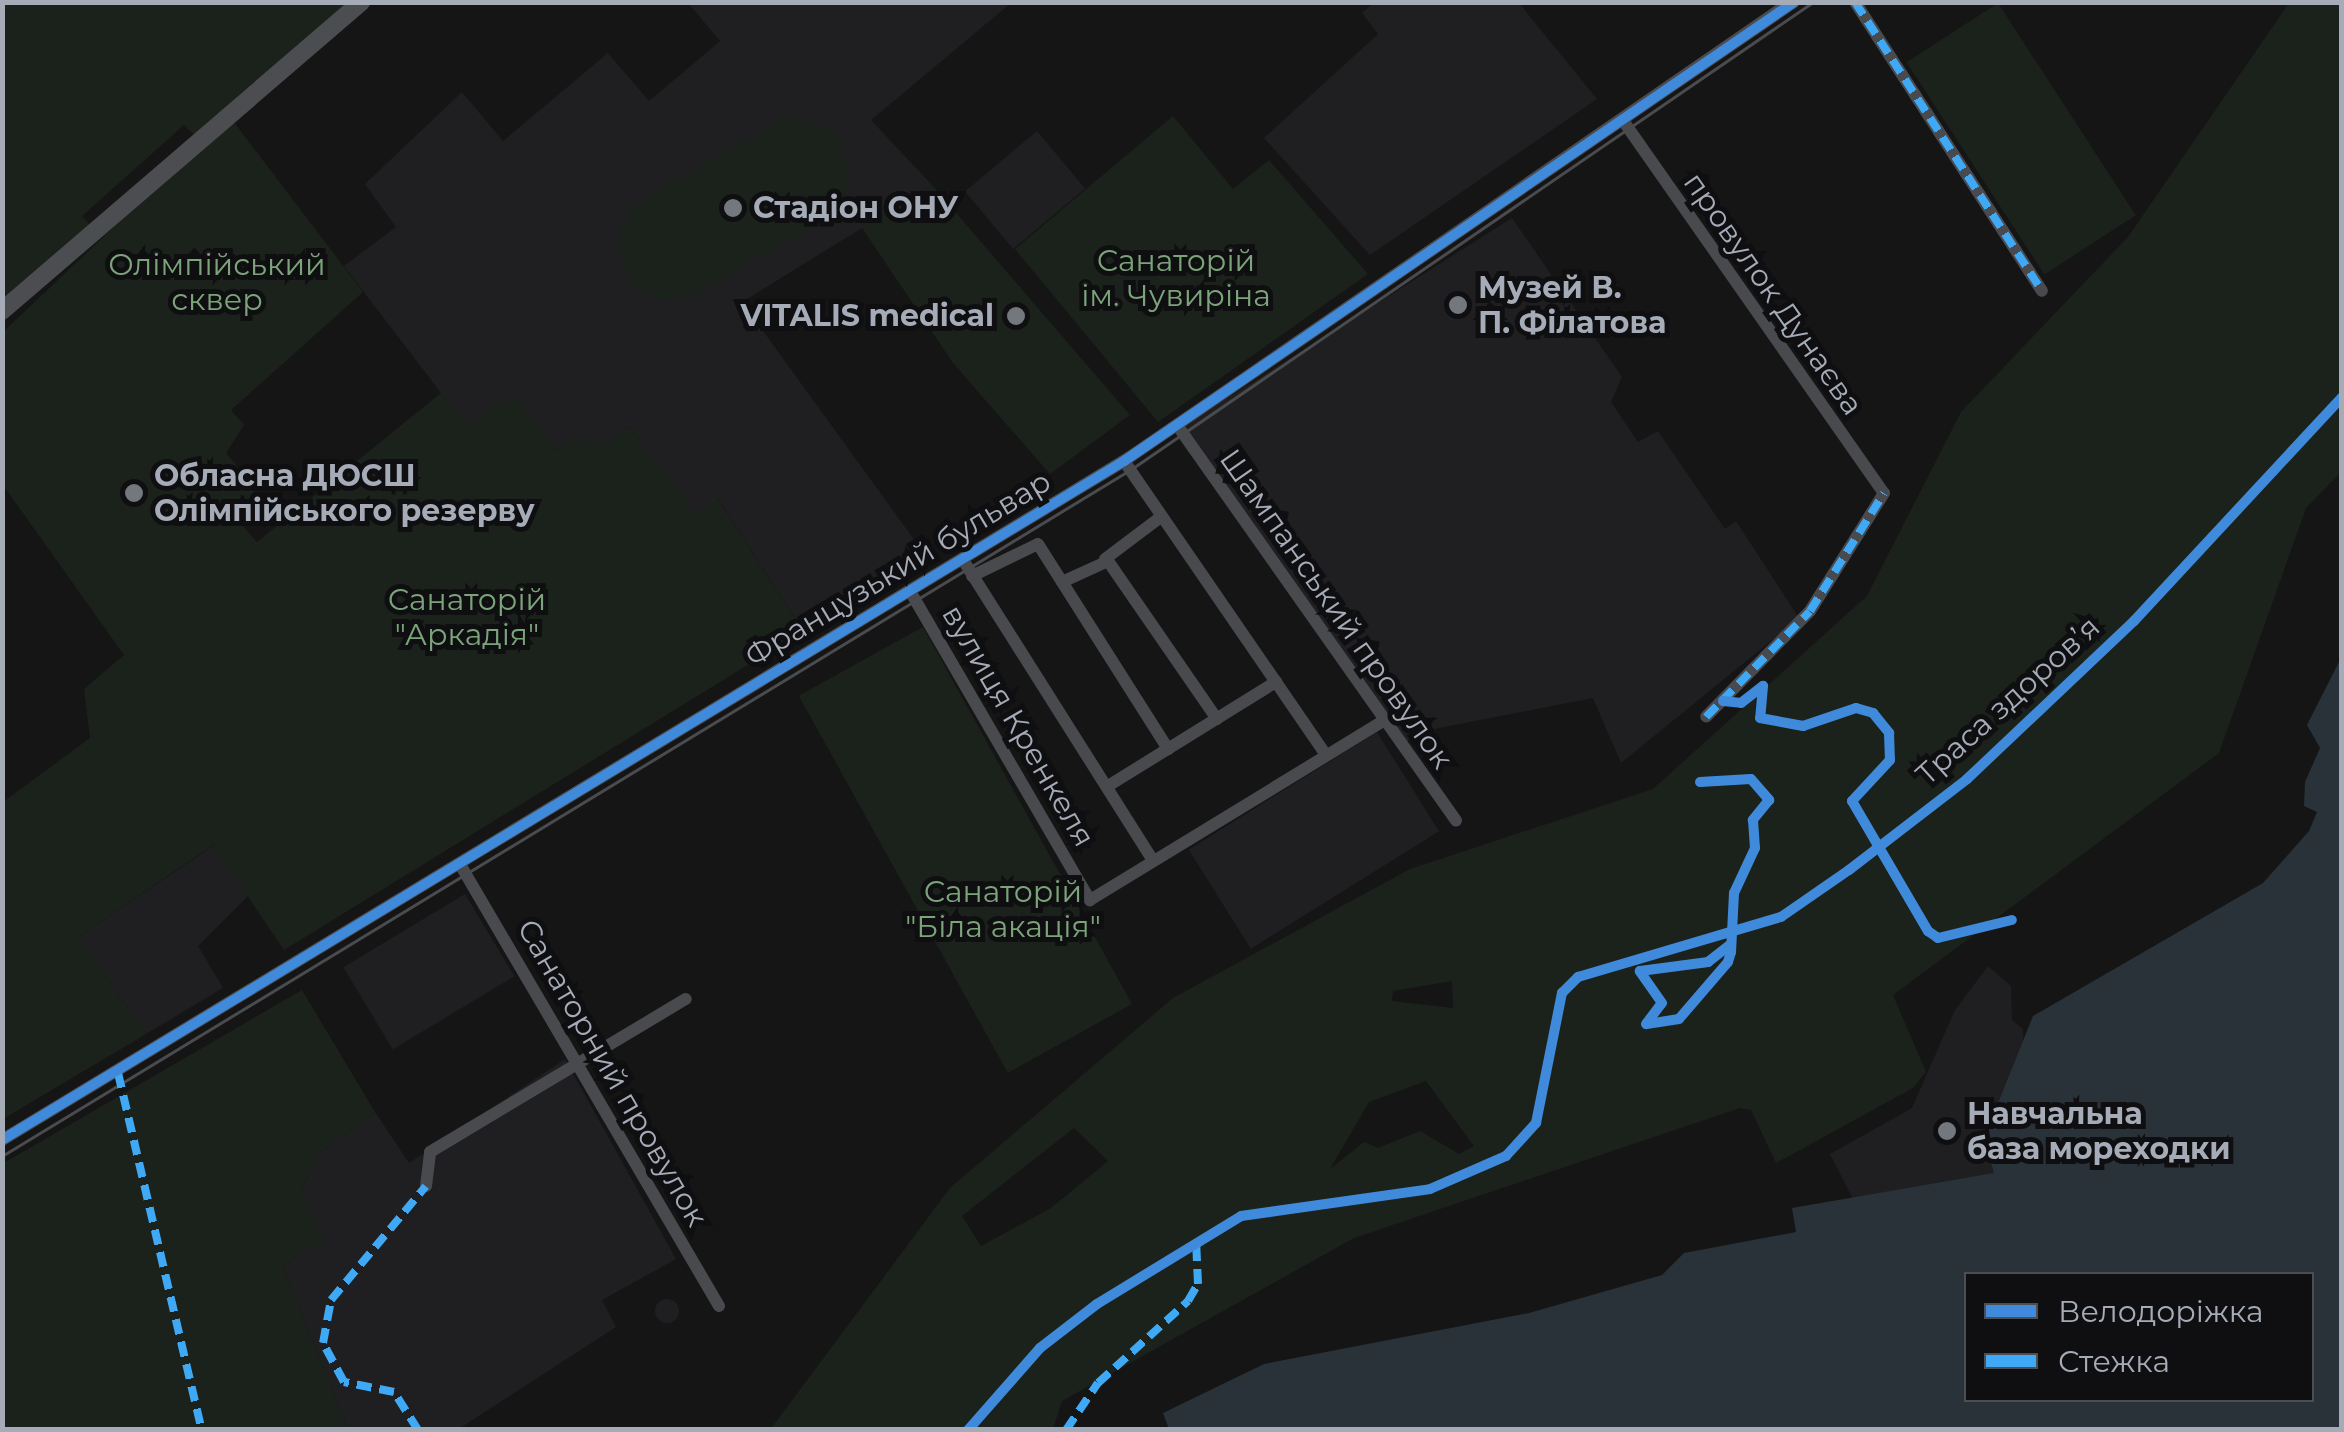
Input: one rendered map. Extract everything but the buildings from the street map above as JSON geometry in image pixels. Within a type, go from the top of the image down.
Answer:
[{"type":"main road","points":[[2,312],[361,2]]},
{"type":"street","points":[[1768,2],[1778,16]]},
{"type":"street","name":"Французький бульвар","points":[[2,1140],[461,866],[1124,460],[1624,122],[1794,2]]},
{"type":"street","points":[[1855,2],[2042,291]]},
{"type":"street","name":"провулок Дунаєва","points":[[1624,122],[1884,493],[1810,612],[1706,716]]},
{"type":"street","name":"Шампанський провулок","points":[[1177,425],[1456,820]]},
{"type":"street","points":[[1124,460],[1324,754]]},
{"type":"street","points":[[1062,582],[1105,559],[1162,516]]},
{"type":"street","points":[[972,576],[1038,544],[1168,749]]},
{"type":"street","points":[[1105,559],[1217,719]]},
{"type":"street","points":[[963,560],[1094,779],[1108,786],[1152,861]]},
{"type":"street","name":"вулиця Кренкеля","points":[[910,590],[1090,900],[1384,720]]},
{"type":"street","points":[[1108,786],[1276,682]]},
{"type":"street","name":"Санаторний провулок","points":[[461,866],[719,1306]]},
{"type":"street","points":[[426,1186],[430,1152],[686,999]]},
{"type":"shaded area","points":[[1374,2],[1519,3],[1597,99],[1370,255],[1264,138],[1378,34],[1362,13]]},
{"type":"shaded area","points":[[688,3],[1011,3],[871,120],[932,185],[742,302],[926,556],[803,631],[717,497],[695,515],[629,426],[603,445],[572,439],[554,450],[542,435],[467,427],[344,266],[396,227],[365,184],[462,92],[503,141],[608,53],[649,101],[720,41]]},
{"type":"shaded area","points":[[1037,131],[1085,188],[1013,249],[965,191]]},
{"type":"shaded area","points":[[1512,218],[1622,377],[1611,402],[1638,442],[1658,431],[1725,529],[1736,521],[1799,618],[1621,763],[1593,698],[1424,731],[1403,744],[1182,427]]},
{"type":"shaded area","points":[[2341,658],[2341,1429],[1169,1429],[1163,1413],[1264,1364],[1529,1313],[1662,1275],[1684,1253],[1796,1232],[1792,1208],[1994,1173],[1984,1138],[2033,1016],[2263,883],[2309,831],[2317,812],[2304,806],[2305,782],[2320,748],[2307,725]]},
{"type":"shaded area","points":[[1377,732],[1439,831],[1251,949],[1189,850]]},
{"type":"shaded area","points":[[214,845],[248,896],[198,946],[223,988],[146,1034],[78,937]]},
{"type":"shaded area","points":[[465,894],[514,976],[393,1049],[343,967]]},
{"type":"shaded area","name":"Навчальна база мореходки","points":[[1988,966],[2011,986],[2012,1020],[2023,1029],[2024,1235],[1886,1263],[1830,1154],[1912,1108],[1955,1010]]},
{"type":"shaded area","points":[[565,1059],[676,1259],[602,1300],[616,1327],[457,1430],[348,1429],[283,1267],[324,1239],[301,1190],[321,1152],[375,1112],[409,1163]]},
{"type":"shaded area","points":[[667,1299],[676,1302],[676,1320],[667,1323],[658,1320],[655,1311],[658,1302]]},
{"type":"green space","points":[[3,3],[358,3],[198,139],[184,125],[82,216],[91,226],[3,298]]},
{"type":"green space","points":[[1998,3],[2136,215],[2044,275],[1907,62]]},
{"type":"green space","points":[[2289,3],[2341,3],[2341,472],[2306,508],[2219,753],[1893,995],[1926,1072],[1913,1088],[1776,1163],[1751,1110],[1740,1108],[1354,1238],[1062,1401],[1053,1429],[770,1430],[950,1188],[1173,998],[1410,869],[1653,789],[1867,596],[1961,412],[2128,237]],"holes":[[[1452,981],[1453,1008],[1392,1001],[1393,991]],[[1426,1081],[1474,1146],[1459,1154],[1420,1131],[1378,1148],[1364,1142],[1330,1169],[1369,1102]],[[1074,1128],[1108,1161],[1051,1208],[981,1246],[962,1216]]]},
{"type":"green space","name":"Санаторій ім. Чувиріна","points":[[1173,116],[1233,189],[1269,160],[1368,274],[1158,422],[1015,249]]},
{"type":"green space","name":"Санаторій \"Аркадія\"","points":[[230,117],[363,292],[231,410],[244,425],[226,453],[266,501],[240,523],[257,542],[441,393],[468,427],[515,393],[554,450],[572,438],[603,444],[629,426],[695,514],[716,496],[803,631],[284,950],[213,845],[78,937],[146,1034],[3,1119],[3,802],[90,738],[84,689],[124,655],[3,485],[2,333]]},
{"type":"green space","name":"Стадіон ОНУ","points":[[784,118],[816,122],[841,142],[849,184],[835,212],[692,297],[661,300],[633,286],[615,245],[632,205]]},
{"type":"green space","points":[[932,185],[1130,415],[1050,474],[953,363],[862,228]]},
{"type":"green space","name":"Санаторій \"Біла акація\"","points":[[923,627],[1132,1004],[1008,1073],[799,696]]},
{"type":"green space","points":[[302,990],[375,1112],[321,1152],[301,1190],[325,1239],[283,1267],[348,1429],[3,1429],[2,1164]]},
{"type":"tram line","points":[[2,1134],[1130,451],[1782,2]]},
{"type":"tram line","points":[[2,1156],[1130,470],[1813,2]]},
{"type":"marked path","points":[[1855,2],[2042,291]]},
{"type":"marked path","points":[[1706,717],[1810,611],[1884,493]]},
{"type":"marked path","points":[[118,1073],[202,1430]]},
{"type":"marked path","points":[[418,1430],[394,1392],[344,1382],[323,1343],[331,1300],[426,1186]]},
{"type":"marked path","points":[[1066,1430],[1098,1383],[1188,1301],[1198,1284],[1196,1240]]},
{"type":"cycle path","points":[[2,1140],[1124,461],[1794,2]]},
{"type":"cycle path","name":"Траса здоров’я","points":[[968,1430],[1040,1348],[1097,1304],[1241,1216],[1430,1189],[1506,1156],[1536,1123],[1562,993],[1578,977],[1781,917],[1849,870],[1967,779],[2134,621],[2342,397]]},
{"type":"cycle path","name":"Траса здоров’я","points":[[1723,701],[1741,703],[1763,686],[1760,718],[1803,726],[1856,708],[1873,713],[1889,733],[1890,760],[1852,801],[1928,931],[1938,938],[2012,920]]},
{"type":"cycle path","points":[[1700,782],[1751,779],[1769,800],[1753,820],[1755,848],[1734,893],[1731,952],[1728,962],[1679,1019],[1646,1024],[1662,1003],[1640,971],[1708,962],[1730,945]]},
{"type":"place","name":"Стадіон ОНУ","points":[[733,208]]},
{"type":"place","name":"Музей В. П. Філатова","points":[[1458,305]]},
{"type":"place","name":"VITALIS medical","points":[[1016,316]]},
{"type":"place","name":"Обласна ДЮСШ Олімпійського резерву","points":[[134,493]]},
{"type":"place","name":"Навчальна база мореходки","points":[[1947,1131]]},
{"type":"park label","name":"Олімпійський сквер","points":[[217,282]]}]
